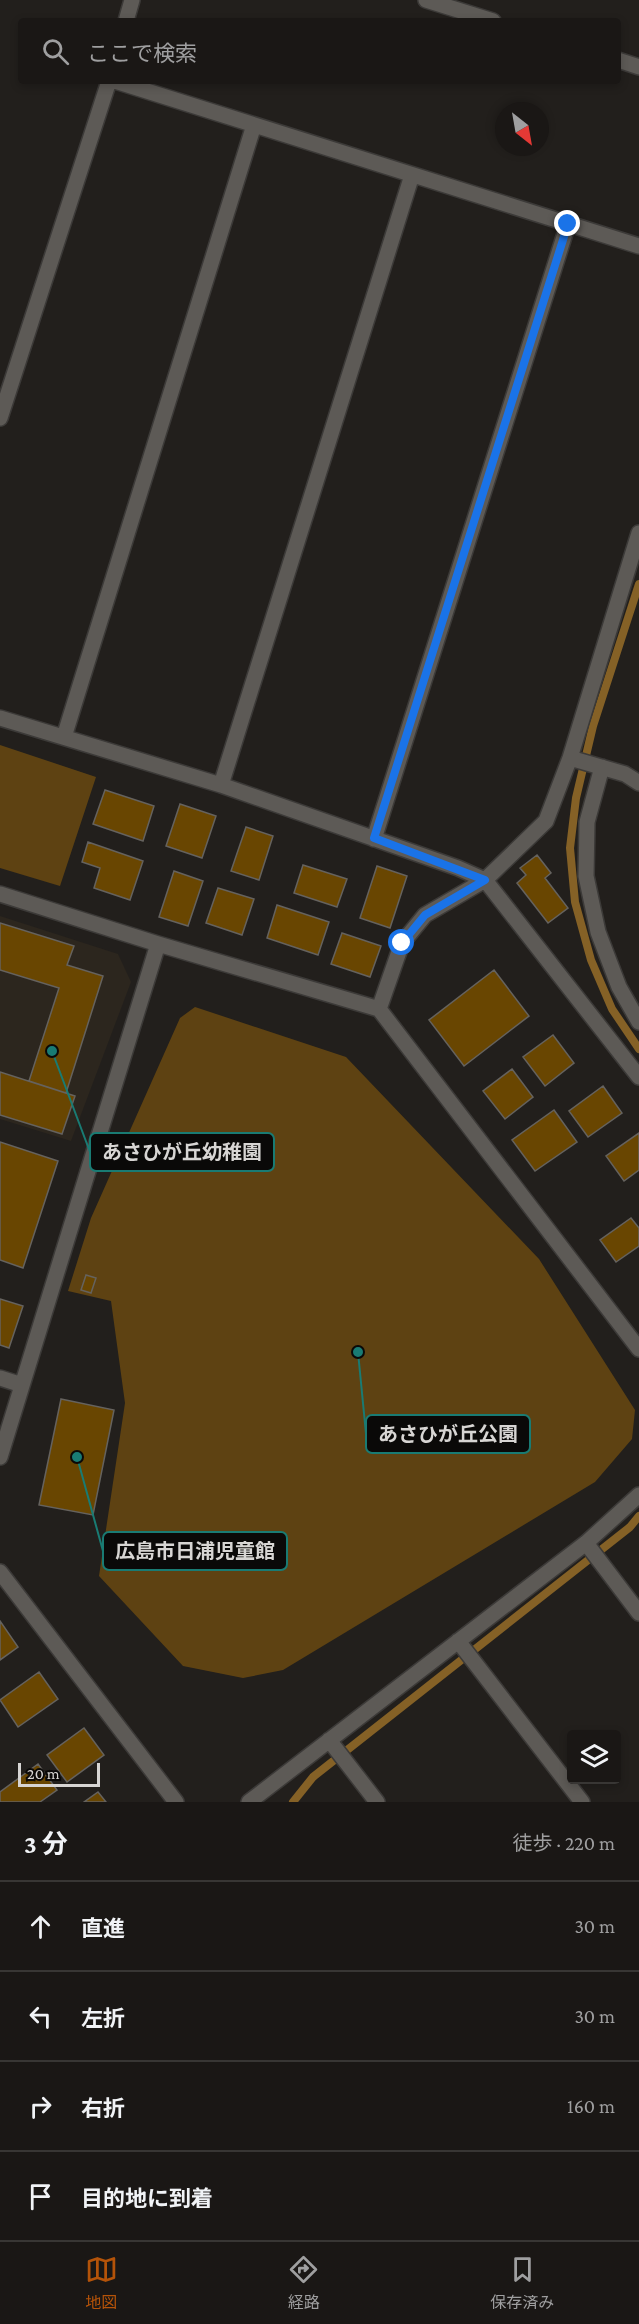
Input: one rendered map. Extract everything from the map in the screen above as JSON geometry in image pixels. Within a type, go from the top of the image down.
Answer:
[{"type":"street","points":[[127,18],[132,0]]},
{"type":"street","points":[[426,0],[483,18]]},
{"type":"street","points":[[621,61],[639,67]]},
{"type":"street","points":[[0,418],[108,84]]},
{"type":"street","points":[[124,84],[639,246]]},
{"type":"street","points":[[64,737],[254,125]]},
{"type":"street","points":[[221,785],[412,175]]},
{"type":"street","points":[[374,838],[568,224]]},
{"type":"street","points":[[379,1009],[402,943],[425,915],[485,880],[546,821],[632,584],[639,533]]},
{"type":"street","points":[[0,718],[221,785],[374,838],[485,880],[639,1077]]},
{"type":"street","points":[[570,758],[625,774],[639,783]]},
{"type":"street","points":[[602,768],[587,822],[586,876],[598,932],[619,987],[639,1022]]},
{"type":"street","points":[[0,894],[158,944],[379,1009],[639,1349]]},
{"type":"street","points":[[0,1457],[158,944]]},
{"type":"street","points":[[0,1378],[22,1385]]},
{"type":"street","points":[[249,1802],[586,1543],[639,1495]]},
{"type":"street","points":[[586,1543],[639,1613]]},
{"type":"street","points":[[0,1572],[176,1802]]},
{"type":"street","points":[[458,1641],[582,1802]]},
{"type":"street","points":[[329,1740],[377,1802]]},
{"type":"shaded area","points":[[0,745],[96,777],[60,886],[0,868]]},
{"type":"shaded area","points":[[0,916],[118,954],[131,982],[71,1141],[0,1119]]},
{"type":"shaded area","points":[[195,1007],[346,1057],[539,1259],[635,1410],[632,1439],[595,1482],[283,1670],[243,1678],[183,1666],[99,1576],[125,1403],[111,1301],[68,1291],[91,1218],[180,1018]]},
{"type":"building","points":[[105,790],[154,806],[143,841],[93,824]]},
{"type":"building","points":[[180,804],[216,816],[202,858],[166,846]]},
{"type":"building","points":[[246,827],[273,836],[259,880],[231,871]]},
{"type":"building","points":[[88,842],[143,861],[130,900],[94,888],[100,868],[82,862]]},
{"type":"building","points":[[537,855],[551,873],[545,878],[568,908],[548,923],[517,883],[526,875],[520,868]]},
{"type":"building","points":[[303,865],[347,879],[337,907],[294,893]]},
{"type":"building","points":[[377,866],[407,876],[390,928],[360,918]]},
{"type":"building","points":[[174,871],[203,881],[188,926],[159,917]]},
{"type":"building","points":[[218,888],[254,899],[242,935],[206,923]]},
{"type":"building","points":[[277,905],[329,922],[318,955],[267,938]]},
{"type":"building","points":[[0,923],[74,946],[67,965],[103,976],[66,1093],[29,1081],[59,988],[0,970]]},
{"type":"building","points":[[342,933],[381,946],[370,977],[331,964]]},
{"type":"building","points":[[494,970],[529,1016],[464,1066],[429,1020]]},
{"type":"building","points":[[553,1035],[574,1063],[545,1086],[523,1057]]},
{"type":"building","points":[[512,1069],[533,1097],[505,1119],[483,1091]]},
{"type":"building","points":[[0,1072],[75,1096],[62,1134],[0,1115]]},
{"type":"building","points":[[603,1086],[622,1113],[588,1137],[569,1111]]},
{"type":"building","points":[[554,1110],[577,1142],[535,1171],[512,1140]]},
{"type":"building","points":[[639,1133],[639,1170],[624,1181],[606,1156]]},
{"type":"building","points":[[0,1142],[58,1161],[23,1268],[0,1260]]},
{"type":"building","points":[[631,1218],[639,1228],[639,1246],[616,1262],[600,1240]]},
{"type":"building","points":[[86,1275],[96,1278],[91,1293],[81,1290]]},
{"type":"building","points":[[0,1299],[23,1306],[9,1348],[0,1345]]},
{"type":"building","points":[[61,1399],[114,1410],[93,1515],[39,1505]]},
{"type":"building","points":[[0,1621],[18,1647],[0,1660]]},
{"type":"building","points":[[39,1672],[58,1699],[18,1727],[0,1700]]},
{"type":"building","points":[[84,1728],[104,1755],[67,1782],[47,1755]]},
{"type":"building","points":[[38,1764],[57,1790],[40,1802],[0,1802],[0,1792]]},
{"type":"building","points":[[98,1792],[106,1802],[84,1802]]},
{"type":"waterway","points":[[639,584],[593,726],[576,798],[570,848],[575,902],[591,960],[612,1009],[639,1049]]},
{"type":"waterway","points":[[293,1802],[313,1777],[630,1527],[639,1516]]},
{"type":"place","name":"あさひが丘幼稚園","points":[[52,1051]]},
{"type":"place","name":"あさひが丘公園","points":[[358,1352]]},
{"type":"place","name":"広島市日浦児童館","points":[[77,1457]]},
{"type":"route","points":[[402,943],[425,915],[485,880],[374,838],[568,224]]}]
